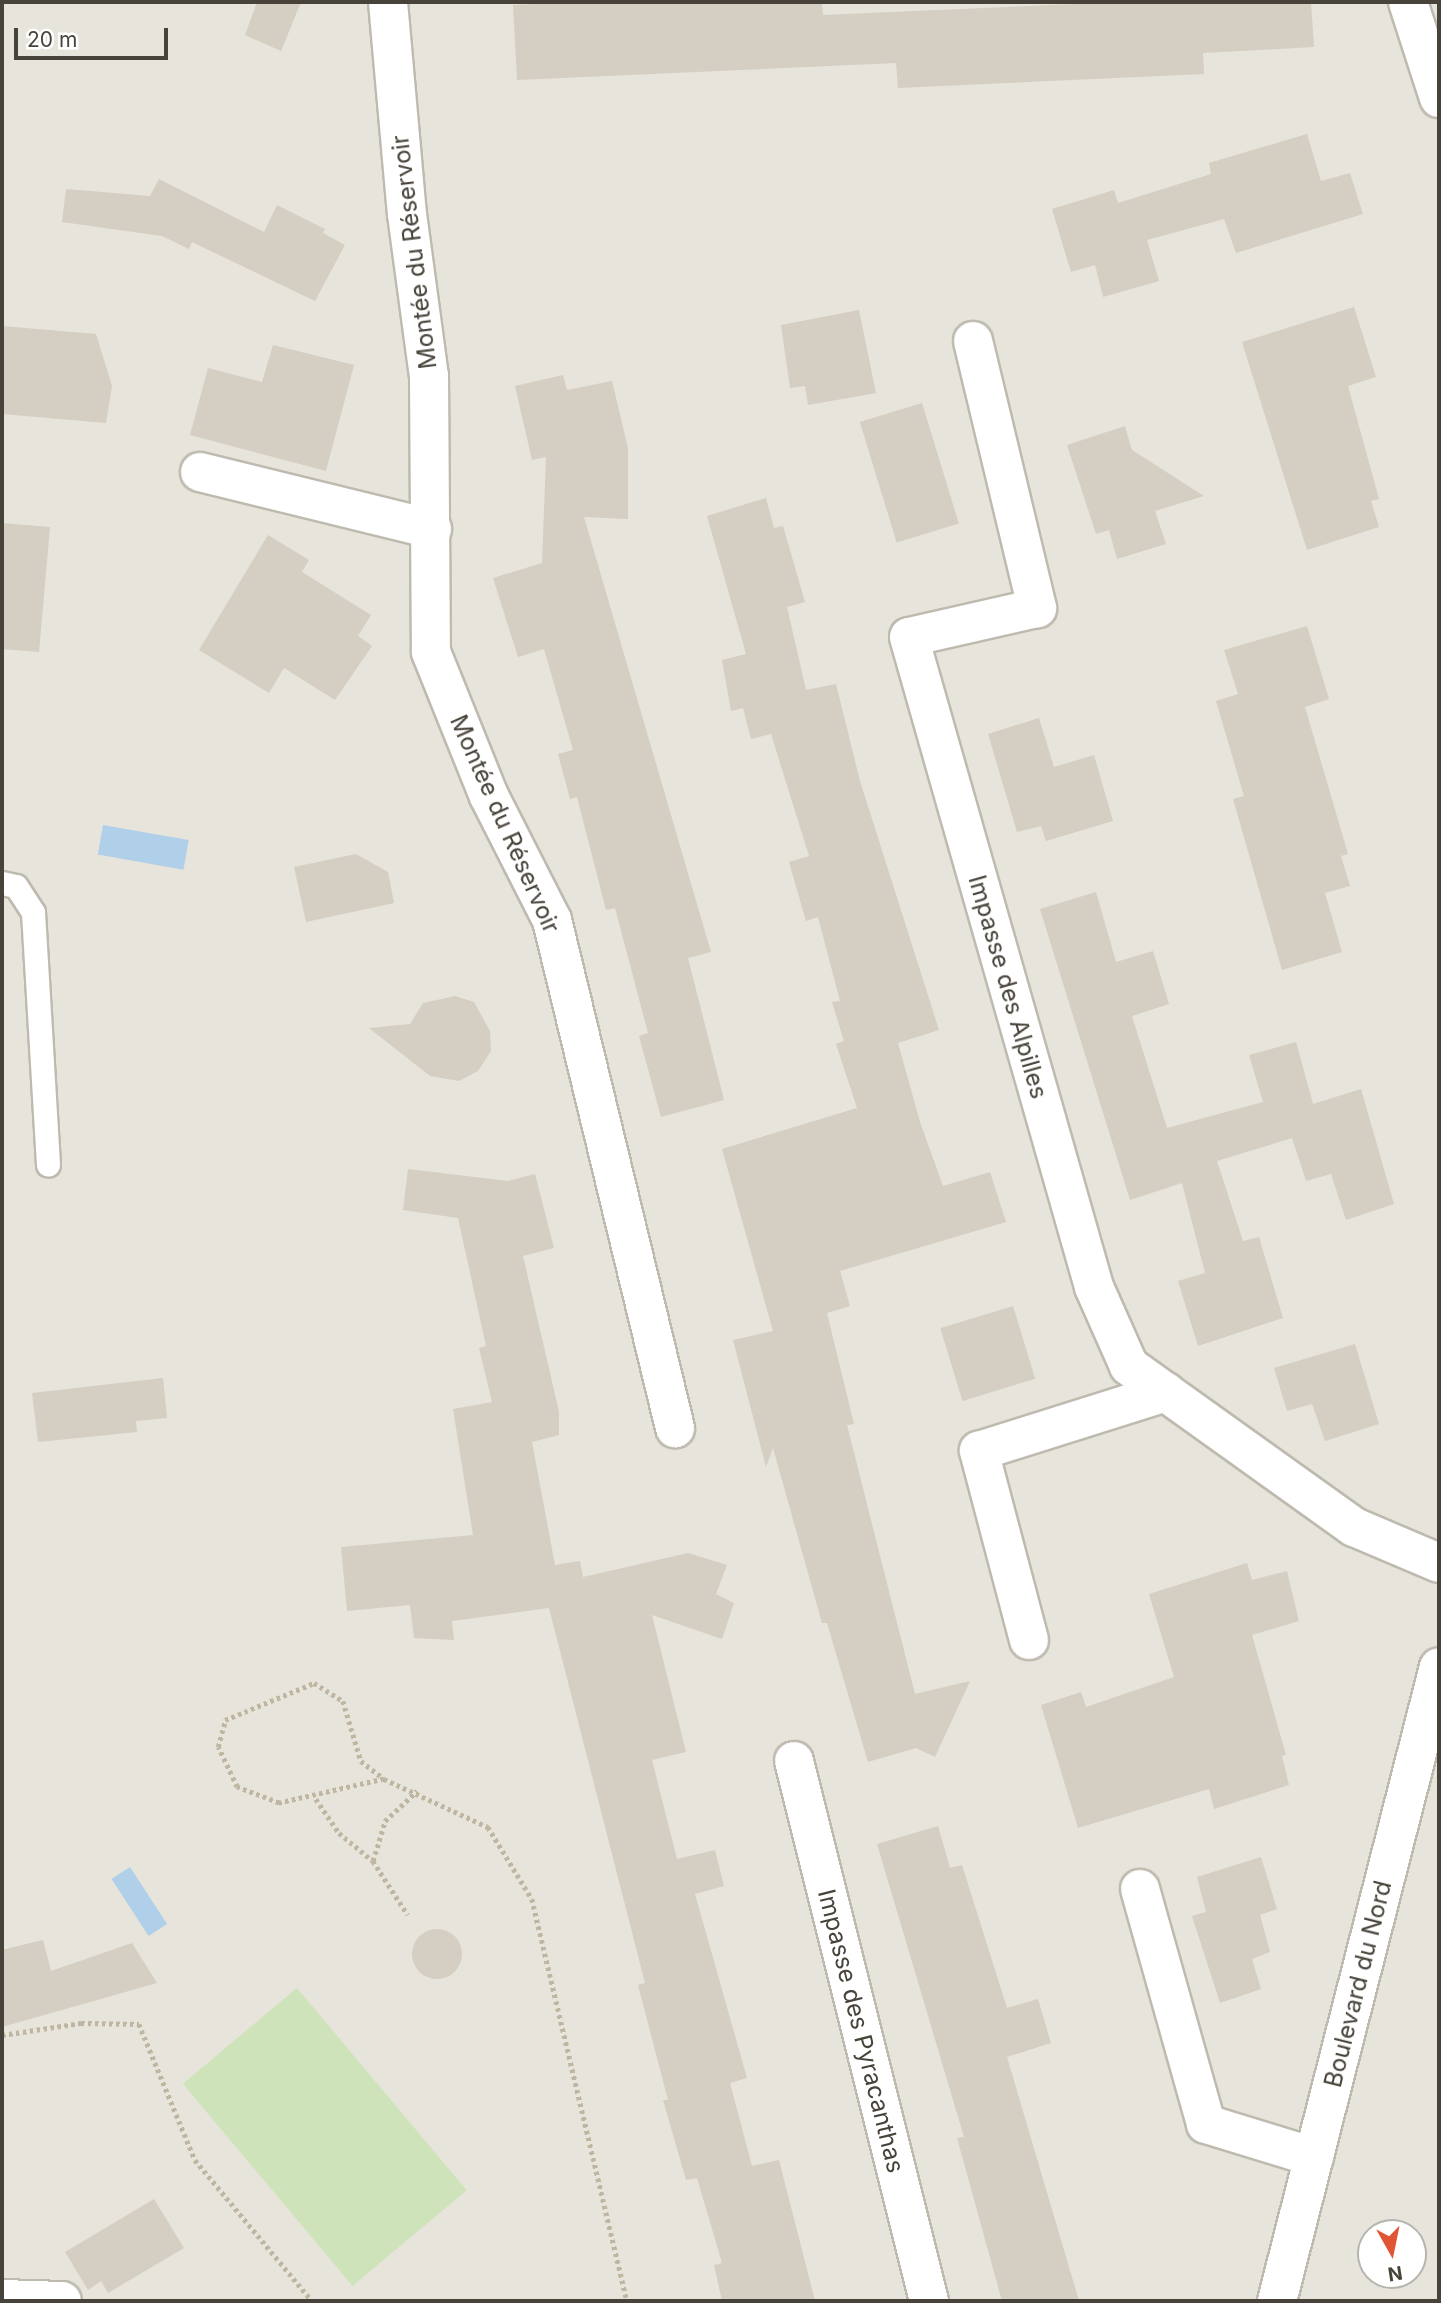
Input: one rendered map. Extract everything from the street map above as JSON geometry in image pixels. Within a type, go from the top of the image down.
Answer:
[{"type":"street","name":"Montée du Réservoir","points":[[388,2],[407,214],[429,376],[431,652],[489,796],[552,920],[675,1428]]},
{"type":"street","points":[[1408,2],[1439,95]]},
{"type":"street","name":"Impasse des Alpilles","points":[[973,341],[1037,608],[909,637],[1094,1287],[1129,1366],[1354,1527],[1439,1563]]},
{"type":"street","points":[[200,472],[432,529]]},
{"type":"street","points":[[1029,1640],[979,1451],[1166,1392]]},
{"type":"street","name":"Boulevard du Nord","points":[[1277,2301],[1439,1667]]},
{"type":"street","name":"Impasse des Pyracanthas","points":[[794,1761],[929,2301]]},
{"type":"street","points":[[1140,1888],[1206,2124],[1314,2157]]},
{"type":"street","points":[[2,2299],[62,2301]]},
{"type":"lane","points":[[2,883],[16,886],[33,912],[48,1165]]},
{"type":"path","points":[[384,1779],[316,1799],[279,1803],[237,1787],[218,1747],[225,1720],[314,1684],[343,1701],[361,1761],[384,1779],[418,1791],[488,1827],[532,1899],[627,2301]]},
{"type":"path","points":[[373,1861],[385,1821],[418,1791]]},
{"type":"path","points":[[316,1799],[339,1833],[373,1861],[408,1915]]},
{"type":"path","points":[[2,2035],[81,2022],[139,2024],[195,2160],[312,2301]]},
{"type":"shaded area","points":[[2,2],[1439,2],[1439,2301],[2,2301]]},
{"type":"green space","points":[[297,1988],[467,2190],[353,2286],[183,2084]]},
{"type":"water","points":[[103,825],[189,840],[183,870],[98,855]]},
{"type":"water","points":[[130,1867],[167,1924],[149,1936],[112,1879]]},
{"type":"building","points":[[257,2],[301,2],[281,51],[245,35]]},
{"type":"building","points":[[578,2],[822,2],[823,15],[1122,2],[1311,2],[1314,47],[1203,53],[1204,74],[898,88],[896,63],[517,80],[513,5]]},
{"type":"building","points":[[1307,134],[1321,181],[1350,173],[1363,214],[1236,253],[1224,219],[1147,240],[1159,281],[1103,297],[1095,265],[1071,272],[1052,209],[1114,190],[1118,203],[1211,174],[1209,163]]},
{"type":"building","points":[[159,179],[264,232],[277,205],[325,229],[323,233],[345,245],[315,301],[192,242],[189,249],[162,236],[62,222],[66,189],[150,196]]},
{"type":"building","points":[[1354,307],[1376,377],[1348,386],[1379,499],[1371,501],[1379,527],[1307,550],[1242,342]]},
{"type":"building","points":[[859,310],[876,393],[808,405],[805,386],[790,388],[781,325]]},
{"type":"building","points":[[2,326],[96,334],[112,386],[106,423],[2,414]]},
{"type":"building","points":[[273,345],[354,365],[326,471],[190,435],[208,368],[262,382]]},
{"type":"building","points":[[563,375],[567,390],[612,381],[628,448],[628,519],[584,517],[711,952],[688,958],[724,1100],[661,1117],[639,1036],[648,1033],[615,908],[606,910],[577,797],[570,799],[558,754],[573,750],[544,649],[518,657],[493,578],[542,563],[546,457],[532,460],[515,386]]},
{"type":"building","points":[[922,403],[959,523],[897,542],[860,422]]},
{"type":"building","points":[[1125,426],[1132,450],[1204,496],[1155,511],[1166,544],[1117,559],[1109,530],[1096,534],[1067,445]]},
{"type":"building","points":[[766,498],[774,528],[783,526],[805,602],[787,607],[806,690],[836,684],[860,781],[939,1030],[898,1043],[920,1122],[943,1186],[990,1172],[1006,1222],[840,1271],[850,1306],[827,1313],[854,1424],[847,1425],[915,1694],[970,1681],[935,1757],[916,1748],[868,1762],[827,1623],[822,1623],[773,1448],[766,1467],[733,1340],[773,1331],[722,1149],[857,1108],[836,1044],[844,1041],[832,1002],[840,1001],[818,917],[806,921],[789,862],[809,856],[771,734],[751,739],[743,708],[731,711],[722,660],[746,654],[707,516]]},
{"type":"building","points":[[2,523],[50,527],[39,652],[2,649]]},
{"type":"building","points":[[268,535],[309,560],[302,572],[371,615],[358,636],[372,646],[335,700],[284,668],[269,693],[199,650]]},
{"type":"building","points":[[1307,626],[1329,699],[1305,707],[1348,854],[1341,856],[1350,886],[1325,893],[1342,952],[1282,970],[1233,799],[1244,796],[1216,701],[1238,694],[1224,650]]},
{"type":"building","points":[[1039,718],[1054,767],[1094,755],[1113,821],[1046,841],[1041,826],[1017,832],[988,734]]},
{"type":"building","points":[[356,854],[388,872],[394,903],[306,922],[294,867]]},
{"type":"building","points":[[1096,892],[1116,962],[1153,951],[1169,1004],[1132,1016],[1167,1128],[1263,1102],[1249,1055],[1296,1042],[1313,1104],[1361,1089],[1394,1204],[1346,1220],[1331,1174],[1306,1181],[1292,1138],[1217,1161],[1243,1241],[1259,1237],[1283,1318],[1198,1346],[1178,1281],[1205,1273],[1182,1183],[1130,1200],[1040,909]]},
{"type":"building","points":[[455,996],[474,1002],[490,1031],[491,1051],[478,1071],[459,1081],[430,1076],[369,1028],[410,1024],[423,1003]]},
{"type":"building","points":[[408,1169],[508,1181],[535,1174],[554,1248],[523,1256],[559,1412],[559,1435],[532,1442],[555,1565],[580,1561],[583,1577],[688,1553],[727,1565],[716,1594],[734,1603],[722,1639],[652,1615],[686,1752],[652,1760],[677,1859],[715,1850],[724,1886],[695,1894],[747,2078],[730,2083],[752,2166],[779,2160],[815,2301],[722,2301],[714,2265],[722,2263],[697,2178],[686,2180],[663,2100],[668,2100],[638,1985],[645,1983],[549,1608],[452,1621],[454,1640],[414,1638],[410,1605],[347,1611],[341,1547],[473,1535],[453,1409],[492,1402],[479,1348],[486,1346],[458,1218],[403,1210]]},
{"type":"building","points":[[1013,1306],[1035,1379],[963,1401],[940,1328]]},
{"type":"building","points":[[1355,1344],[1379,1424],[1325,1441],[1312,1404],[1287,1411],[1274,1368]]},
{"type":"building","points":[[163,1378],[167,1418],[136,1421],[137,1432],[38,1442],[32,1393]]},
{"type":"building","points":[[1247,1563],[1252,1580],[1287,1571],[1299,1621],[1252,1635],[1286,1755],[1282,1756],[1289,1785],[1214,1809],[1209,1789],[1078,1828],[1041,1705],[1081,1692],[1086,1707],[1174,1677],[1149,1594]]},
{"type":"building","points":[[938,1826],[950,1868],[962,1865],[1007,2008],[1038,1999],[1051,2043],[1007,2057],[1079,2301],[1002,2301],[957,2138],[964,2137],[877,1844]]},
{"type":"building","points":[[1261,1857],[1277,1909],[1260,1915],[1270,1952],[1252,1959],[1261,1989],[1220,2003],[1192,1916],[1206,1912],[1197,1877]]},
{"type":"building","points":[[437,1929],[455,1936],[462,1954],[455,1972],[437,1979],[419,1972],[412,1954],[419,1936]]},
{"type":"building","points":[[43,1940],[51,1971],[132,1943],[157,1983],[2,2027],[2,1950]]},
{"type":"building","points":[[154,2199],[184,2248],[108,2293],[101,2281],[88,2290],[65,2252]]}]
